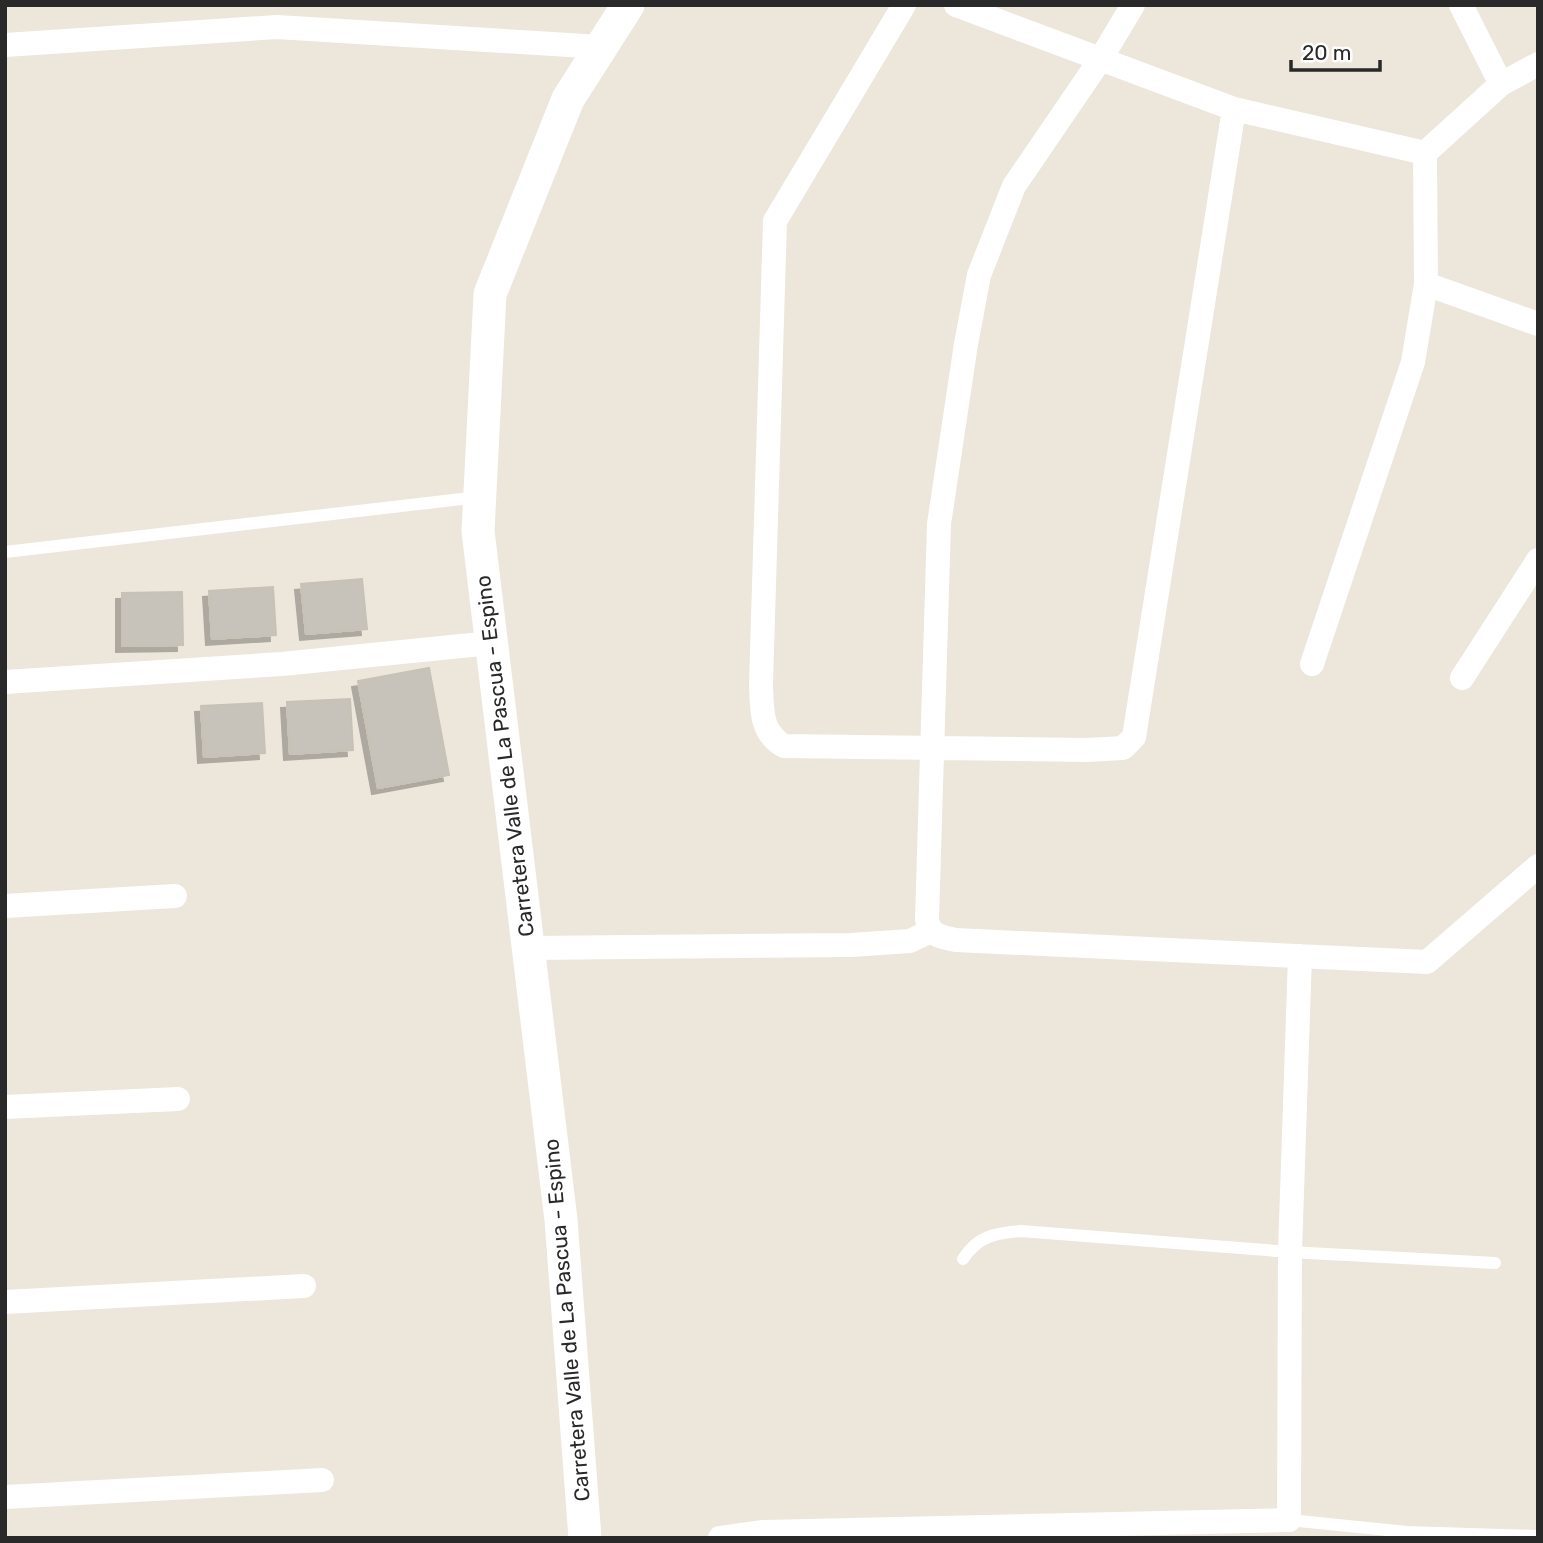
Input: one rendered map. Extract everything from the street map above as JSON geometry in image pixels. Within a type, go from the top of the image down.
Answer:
[{"type":"main road","name":"Carretera Valle de La Pascua - Espino","points":[[585,1538],[561,1220],[478,531],[489,294],[568,99],[628,5]]},
{"type":"street","points":[[904,5],[775,221],[761,684],[765,726],[775,741],[784,746],[1116,749],[1123,748],[1134,737],[1234,109]]},
{"type":"street","points":[[956,5],[1234,109],[1425,153]]},
{"type":"street","points":[[1133,5],[1100,60],[1014,186],[979,275],[965,344],[939,524],[931,748],[928,919],[931,931],[938,937],[956,940],[1427,962],[1538,866]]},
{"type":"street","points":[[1461,5],[1501,84]]},
{"type":"street","points":[[5,45],[277,27],[601,47]]},
{"type":"street","points":[[1312,664],[1413,362],[1426,284],[1425,153],[1501,84],[1538,64]]},
{"type":"street","points":[[1426,284],[1538,324]]},
{"type":"street","points":[[1462,678],[1538,560]]},
{"type":"street","points":[[5,682],[282,664],[491,643]]},
{"type":"street","points":[[5,906],[175,896]]},
{"type":"street","points":[[528,948],[851,945],[910,941],[931,931]]},
{"type":"street","points":[[720,1538],[763,1532],[1289,1520],[1290,1252],[1300,956]]},
{"type":"street","points":[[5,1107],[178,1099]]},
{"type":"street","points":[[5,1302],[304,1286]]},
{"type":"street","points":[[5,1497],[321,1480]]},
{"type":"lane","points":[[5,552],[480,497]]},
{"type":"lane","points":[[963,1259],[984,1238],[995,1233],[1021,1231],[1290,1252],[1495,1263]]},
{"type":"lane","points":[[1289,1520],[1407,1532],[1538,1536]]},
{"type":"building","points":[[362,579],[367,629],[306,634],[301,584]]},
{"type":"building","points":[[273,587],[276,635],[212,639],[209,591]]},
{"type":"building","points":[[182,592],[183,645],[122,646],[122,593]]},
{"type":"building","points":[[429,668],[449,775],[378,788],[358,681]]},
{"type":"building","points":[[350,699],[353,750],[290,754],[287,702]]},
{"type":"building","points":[[262,703],[265,753],[204,757],[201,706]]}]
